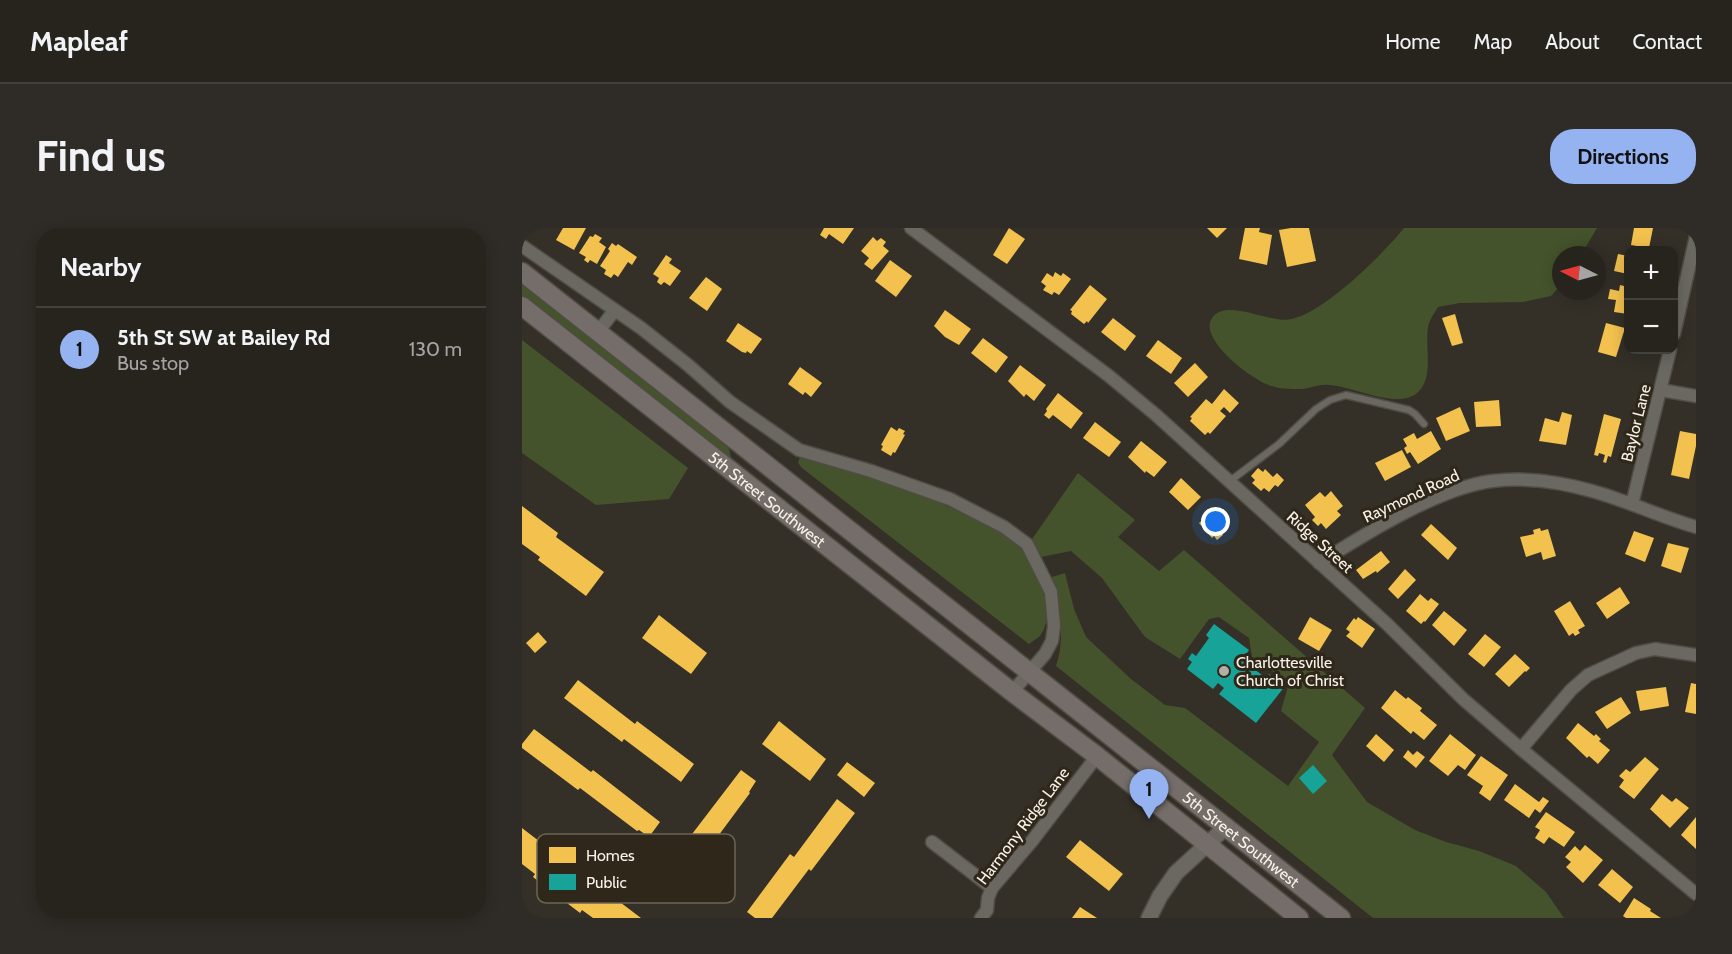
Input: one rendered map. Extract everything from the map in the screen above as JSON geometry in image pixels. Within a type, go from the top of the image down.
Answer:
[{"type":"main road","name":"5th Street Southwest","points":[[522,272],[598,332],[753,471],[1012,692],[1097,756],[1299,918]]},
{"type":"main road","name":"5th Street Southwest","points":[[522,306],[1030,672],[1341,918]]},
{"type":"street","name":"Ridge Street","points":[[911,228],[1108,376],[1156,415],[1394,631],[1437,675],[1521,749],[1696,894]]},
{"type":"street","points":[[1678,316],[1696,236]]},
{"type":"street","points":[[522,246],[641,328],[730,402],[799,450],[871,471],[950,499],[1004,527],[1027,544],[1044,576],[1053,606],[1054,626],[1052,641],[1045,654],[1012,692]]},
{"type":"street","points":[[598,332],[614,311]]},
{"type":"street","name":"Baylor Lane","points":[[1632,504],[1669,354]]},
{"type":"street","points":[[1661,390],[1696,396]]},
{"type":"street","name":"Raymond Road","points":[[1319,563],[1363,536],[1415,509],[1462,488],[1491,481],[1516,479],[1541,481],[1590,490],[1696,527]]},
{"type":"street","points":[[1521,749],[1571,690],[1588,675],[1636,653],[1655,650],[1696,655]]},
{"type":"street","name":"Harmony Ridge Lane","points":[[981,918],[987,910],[992,888],[1032,841],[1097,756]]},
{"type":"street","points":[[1149,918],[1160,896],[1176,873],[1227,826]]},
{"type":"street","points":[[932,842],[992,888]]},
{"type":"lane","points":[[1230,482],[1279,444],[1316,409],[1330,400],[1346,395],[1409,410],[1424,424]]},
{"type":"green space","points":[[1404,228],[1597,228],[1586,246],[1552,246],[1551,296],[1523,302],[1460,303],[1438,307],[1429,323],[1426,378],[1423,386],[1409,398],[1374,396],[1329,385],[1302,389],[1275,387],[1244,370],[1221,350],[1214,339],[1210,329],[1211,320],[1217,313],[1236,310],[1283,320],[1306,314],[1353,281]]},
{"type":"green space","points":[[522,281],[723,438],[732,461],[522,297]]},
{"type":"green space","points":[[522,340],[688,468],[669,499],[596,505],[522,453]]},
{"type":"green space","points":[[800,457],[911,490],[1003,531],[1019,543],[1041,581],[1048,616],[1040,636],[1029,644],[802,468],[798,463]]},
{"type":"green space","points":[[1078,473],[1135,520],[1118,537],[1159,571],[1184,550],[1365,708],[1332,755],[1367,802],[1415,830],[1516,866],[1546,892],[1564,918],[1373,918],[1056,666],[1061,632],[1052,577],[1065,573],[1074,609],[1086,637],[1131,679],[1165,705],[1185,708],[1288,786],[1319,742],[1281,711],[1289,683],[1252,657],[1249,638],[1219,617],[1209,619],[1180,659],[1145,637],[1102,578],[1071,551],[1041,557],[1030,542]]},
{"type":"building: Homes","points":[[563,228],[586,228],[574,250],[556,240]]},
{"type":"building: Homes","points":[[824,228],[854,228],[843,244],[829,234],[826,239],[820,235]]},
{"type":"building: Homes","points":[[1009,228],[1025,239],[1007,264],[993,255]]},
{"type":"building: Homes","points":[[1207,228],[1227,228],[1217,238]]},
{"type":"building: Homes","points":[[1245,228],[1260,228],[1259,232],[1272,235],[1267,265],[1239,259]]},
{"type":"building: Homes","points":[[1309,228],[1316,261],[1287,267],[1279,230]]},
{"type":"building: Homes","points":[[1634,228],[1653,228],[1649,246],[1631,245]]},
{"type":"building: Homes","points":[[595,234],[602,238],[599,242],[606,247],[597,264],[590,260],[588,263],[584,260],[586,257],[579,253],[590,236],[593,237]]},
{"type":"building: Homes","points":[[873,237],[877,241],[881,238],[886,242],[883,246],[889,251],[872,270],[864,264],[869,258],[861,251]]},
{"type":"building: Homes","points":[[612,243],[616,246],[618,244],[637,257],[632,265],[628,262],[618,277],[614,274],[611,278],[604,274],[606,270],[600,266],[610,251],[608,249]]},
{"type":"building: Homes","points":[[1618,254],[1624,255],[1624,273],[1614,271]]},
{"type":"building: Homes","points":[[666,255],[672,259],[669,263],[681,271],[670,286],[664,282],[661,285],[657,282],[659,278],[653,274]]},
{"type":"building: Homes","points":[[890,260],[912,276],[896,297],[875,281]]},
{"type":"building: Homes","points":[[1055,272],[1061,276],[1063,273],[1071,279],[1059,295],[1054,292],[1052,295],[1043,290],[1046,286],[1041,282],[1047,273],[1053,277]]},
{"type":"building: Homes","points":[[706,277],[722,289],[707,311],[689,298]]},
{"type":"building: Homes","points":[[1090,285],[1107,299],[1088,323],[1087,321],[1084,324],[1071,314],[1070,310]]},
{"type":"building: Homes","points":[[1620,285],[1624,286],[1624,313],[1614,312],[1616,300],[1608,299],[1610,289],[1619,291]]},
{"type":"building: Homes","points":[[945,310],[971,329],[959,345],[945,337],[934,326]]},
{"type":"building: Homes","points":[[1455,314],[1463,343],[1452,346],[1442,318]]},
{"type":"building: Homes","points":[[1113,318],[1136,336],[1125,351],[1101,332]]},
{"type":"building: Homes","points":[[738,323],[762,339],[751,354],[747,351],[742,352],[726,341]]},
{"type":"building: Homes","points":[[1606,323],[1624,328],[1616,357],[1598,352]]},
{"type":"building: Homes","points":[[983,338],[1008,357],[996,373],[971,353]]},
{"type":"building: Homes","points":[[1158,340],[1182,358],[1171,374],[1146,356]]},
{"type":"building: Homes","points":[[1195,363],[1208,377],[1188,397],[1174,383]]},
{"type":"building: Homes","points":[[1020,365],[1046,385],[1034,401],[1026,394],[1024,397],[1008,381]]},
{"type":"building: Homes","points":[[800,367],[822,383],[811,397],[805,392],[803,395],[788,384]]},
{"type":"building: Homes","points":[[1224,389],[1239,403],[1230,413],[1224,407],[1220,411],[1226,416],[1210,434],[1208,432],[1205,435],[1190,421],[1192,418],[1190,417],[1206,399],[1212,404]]},
{"type":"building: Homes","points":[[1058,393],[1083,413],[1071,429],[1053,415],[1049,419],[1044,415]]},
{"type":"building: Homes","points":[[1499,400],[1501,426],[1476,427],[1474,402]]},
{"type":"building: Homes","points":[[1460,407],[1470,431],[1446,441],[1436,418]]},
{"type":"building: Homes","points":[[1562,412],[1572,415],[1566,445],[1539,441],[1545,418],[1559,422]]},
{"type":"building: Homes","points":[[1604,414],[1621,419],[1611,457],[1608,456],[1606,463],[1603,462],[1605,455],[1599,453],[1598,456],[1594,455]]},
{"type":"building: Homes","points":[[1095,422],[1121,442],[1109,457],[1083,438]]},
{"type":"building: Homes","points":[[891,427],[897,431],[899,428],[905,431],[903,434],[905,435],[891,456],[881,450],[883,446],[881,445]]},
{"type":"building: Homes","points":[[1431,431],[1441,449],[1418,464],[1410,452],[1407,454],[1404,448],[1407,446],[1403,439],[1414,433],[1417,439]]},
{"type":"building: Homes","points":[[1680,431],[1696,434],[1696,446],[1689,479],[1671,475]]},
{"type":"building: Homes","points":[[1141,441],[1167,462],[1154,477],[1146,471],[1145,473],[1128,457]]},
{"type":"building: Homes","points":[[1402,450],[1411,467],[1385,481],[1375,463]]},
{"type":"building: Homes","points":[[1258,468],[1263,472],[1265,469],[1273,477],[1277,473],[1284,480],[1269,492],[1264,488],[1261,491],[1252,483],[1255,480],[1251,476]]},
{"type":"building: Homes","points":[[1181,478],[1201,497],[1188,510],[1169,492]]},
{"type":"building: Homes","points":[[1331,491],[1343,506],[1337,511],[1341,515],[1326,529],[1321,523],[1318,526],[1312,520],[1315,517],[1305,505],[1320,492],[1325,497]]},
{"type":"building: Homes","points":[[522,506],[558,533],[556,537],[604,572],[586,596],[538,560],[540,557],[522,544]]},
{"type":"building: Homes","points":[[1213,511],[1218,515],[1220,513],[1228,522],[1220,531],[1223,535],[1217,540],[1214,536],[1212,538],[1199,523]]},
{"type":"building: Homes","points":[[1431,524],[1457,548],[1448,560],[1421,535]]},
{"type":"building: Homes","points":[[1540,528],[1541,531],[1548,529],[1556,556],[1543,560],[1541,552],[1526,557],[1520,537],[1534,534],[1533,530]]},
{"type":"building: Homes","points":[[1634,531],[1654,538],[1645,562],[1625,554]]},
{"type":"building: Homes","points":[[1668,543],[1689,548],[1681,573],[1661,566]]},
{"type":"building: Homes","points":[[1381,551],[1390,562],[1377,573],[1376,571],[1363,579],[1356,570]]},
{"type":"building: Homes","points":[[1405,569],[1416,580],[1398,599],[1388,589]]},
{"type":"building: Homes","points":[[1620,587],[1630,603],[1607,619],[1596,603]]},
{"type":"building: Homes","points":[[1420,594],[1428,601],[1431,598],[1439,604],[1421,624],[1406,611]]},
{"type":"building: Homes","points":[[1570,601],[1585,626],[1578,630],[1580,633],[1575,636],[1573,633],[1569,636],[1554,611]]},
{"type":"building: Homes","points":[[1444,611],[1467,630],[1454,646],[1432,625]]},
{"type":"building: Homes","points":[[659,615],[707,653],[691,674],[642,638]]},
{"type":"building: Homes","points":[[1310,617],[1332,630],[1319,651],[1298,639]]},
{"type":"building: Homes","points":[[1358,617],[1375,629],[1362,648],[1346,636],[1350,632],[1346,629],[1354,618],[1356,620]]},
{"type":"building: Homes","points":[[538,632],[547,642],[535,653],[526,643]]},
{"type":"building: Homes","points":[[1485,634],[1501,647],[1484,667],[1468,654]]},
{"type":"building: Homes","points":[[1515,654],[1530,668],[1509,687],[1495,674]]},
{"type":"building: Homes","points":[[578,680],[635,724],[637,721],[694,764],[681,782],[624,739],[622,742],[564,698]]},
{"type":"building: Homes","points":[[1691,683],[1696,684],[1696,714],[1685,712]]},
{"type":"building: Homes","points":[[1666,687],[1669,706],[1640,711],[1636,691]]},
{"type":"building: Homes","points":[[1395,690],[1422,708],[1420,711],[1437,725],[1424,740],[1413,731],[1411,734],[1381,708]]},
{"type":"building: Homes","points":[[1621,697],[1631,713],[1607,729],[1595,712]]},
{"type":"building: Homes","points":[[779,721],[826,759],[810,781],[762,744]]},
{"type":"building: Homes","points":[[1578,723],[1594,736],[1596,734],[1601,739],[1599,741],[1610,750],[1598,764],[1589,756],[1587,758],[1566,738]]},
{"type":"building: Homes","points":[[534,729],[591,772],[593,770],[660,822],[651,834],[637,831],[522,748],[522,744]]},
{"type":"building: Homes","points":[[1376,734],[1394,750],[1384,762],[1366,746]]},
{"type":"building: Homes","points":[[1450,734],[1476,755],[1465,770],[1458,765],[1448,776],[1429,761]]},
{"type":"building: Homes","points":[[1408,750],[1413,755],[1417,751],[1425,757],[1416,768],[1403,757]]},
{"type":"building: Homes","points":[[1481,756],[1508,775],[1490,801],[1479,793],[1483,786],[1467,775]]},
{"type":"building: Homes","points":[[1645,757],[1659,769],[1634,799],[1619,787],[1624,780],[1619,776],[1626,769],[1630,772]]},
{"type":"building: Homes","points":[[847,762],[875,783],[864,797],[837,775]]},
{"type":"building: Homes","points":[[741,770],[756,781],[750,793],[720,834],[692,834]]},
{"type":"building: Homes","points":[[1515,784],[1539,802],[1543,797],[1549,801],[1540,813],[1535,809],[1529,818],[1504,800]]},
{"type":"building: Homes","points":[[1662,794],[1672,802],[1676,798],[1689,808],[1670,828],[1650,809]]},
{"type":"building: Homes","points":[[837,799],[855,813],[772,918],[755,918],[747,912],[790,854],[794,857]]},
{"type":"building: Homes","points":[[1546,812],[1575,832],[1564,847],[1549,837],[1544,844],[1535,838],[1540,830],[1535,827]]},
{"type":"building: Homes","points":[[1696,817],[1696,849],[1681,835]]},
{"type":"building: Homes","points":[[522,828],[537,840],[537,880],[533,877],[535,874],[522,864]]},
{"type":"building: Homes","points":[[1080,840],[1123,874],[1109,891],[1066,857]]},
{"type":"building: Homes","points":[[1585,845],[1603,860],[1583,883],[1566,867],[1571,862],[1565,857],[1575,846],[1580,851]]},
{"type":"building: Homes","points":[[1612,869],[1633,887],[1620,903],[1598,885]]},
{"type":"building: Homes","points":[[1634,898],[1661,918],[1626,918],[1623,916]]},
{"type":"building: Homes","points":[[567,903],[621,903],[641,918],[593,918],[582,910],[580,913]]},
{"type":"building: Homes","points":[[1080,907],[1097,918],[1072,918]]},
{"type":"building: Public","name":"Charlottesville Church of Christ","points":[[1214,624],[1249,650],[1242,660],[1266,678],[1269,674],[1285,686],[1256,723],[1219,694],[1224,688],[1218,683],[1213,689],[1187,669],[1192,662],[1188,659],[1192,653],[1196,656],[1209,638],[1206,635]]},
{"type":"building: Public","points":[[1313,765],[1327,781],[1313,794],[1299,778]]},
{"type":"place","name":"Charlottesville Church of Christ","points":[[1224,671]]},
{"type":"place","name":"5th St SW at Bailey Rd","points":[[1149,819]]}]
